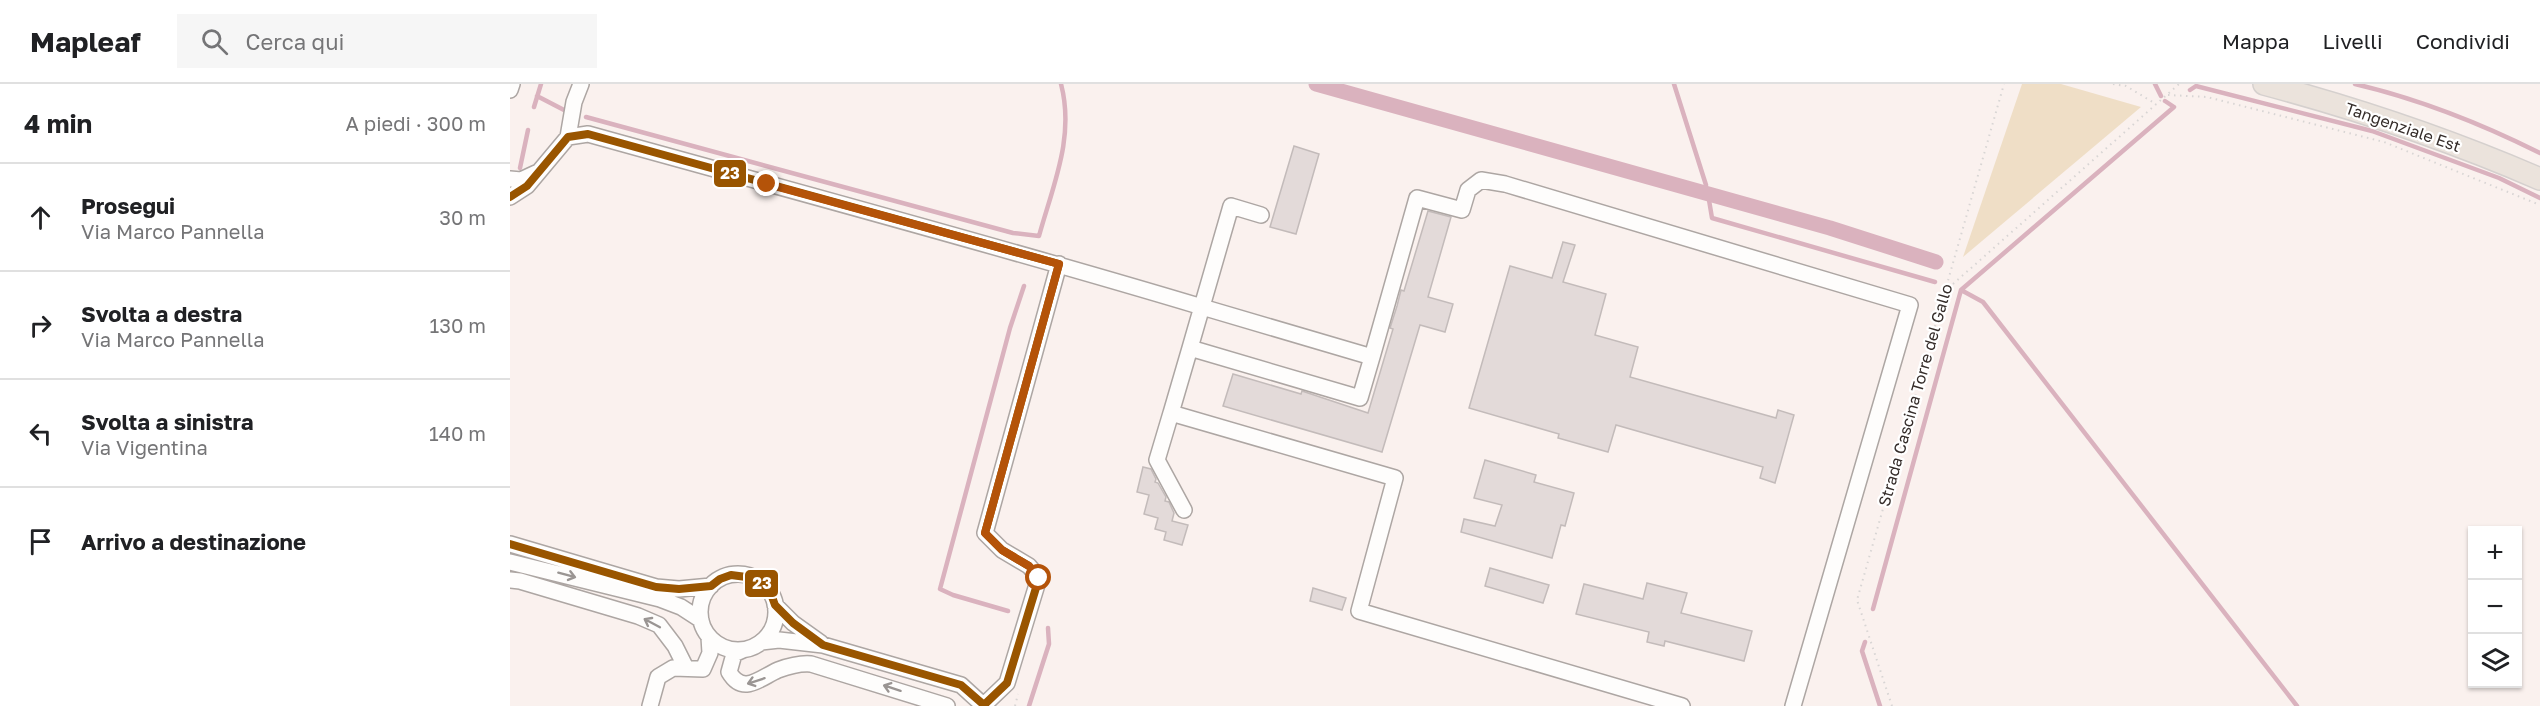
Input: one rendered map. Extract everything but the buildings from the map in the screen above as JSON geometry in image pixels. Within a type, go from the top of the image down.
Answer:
[{"type":"highway","name":"Tangenziale Est","points":[[2264,84],[2336,103],[2444,140],[2540,179]]},
{"type":"street","points":[[510,90],[512,84]]},
{"type":"street","points":[[510,197],[527,186],[568,137],[574,102],[581,84]]},
{"type":"street","points":[[568,137],[588,134],[1059,264],[1372,357]]},
{"type":"street","points":[[510,179],[521,180],[539,172]]},
{"type":"street","points":[[1190,348],[1360,398],[1418,198],[1462,210],[1468,190],[1481,180],[1505,184],[1910,305],[1793,706]]},
{"type":"street","points":[[1184,510],[1156,460],[1231,206],[1261,215]]},
{"type":"street","points":[[947,706],[811,664],[800,663],[777,671],[760,681],[743,685],[734,681],[729,672],[734,654],[761,642],[779,640],[823,645],[961,685],[984,706],[1007,683],[1039,578],[1029,566],[1002,550],[985,533],[1059,264]]},
{"type":"street","points":[[1171,412],[1395,478],[1359,611],[1682,706]]},
{"type":"street","points":[[510,544],[656,587],[679,589],[711,586]]},
{"type":"street","points":[[510,562],[660,599],[681,607],[700,620],[709,637],[719,645],[731,650],[743,650]]},
{"type":"street","points":[[510,568],[532,566]]},
{"type":"street","points":[[700,620],[702,602],[711,586],[720,579],[743,575],[764,585],[775,605],[773,626],[761,642]]},
{"type":"street","points":[[510,580],[638,616],[659,625],[675,646],[686,669]]},
{"type":"street","points":[[775,605],[823,645]]},
{"type":"street","points":[[650,706],[658,677],[673,669],[704,669],[710,653],[709,637]]},
{"type":"path","name":"Strada Cascina Torre del Gallo","points":[[1892,706],[1857,600],[2004,84]]},
{"type":"path","points":[[2114,84],[2126,86],[2157,105]]},
{"type":"path","points":[[1944,292],[2179,84]]},
{"type":"path","points":[[2168,95],[2206,97],[2384,142],[2540,205]]},
{"type":"shaded area","points":[[2022,84],[2061,84],[2141,107],[1963,257]]},
{"type":"waterway","points":[[534,107],[541,84]]},
{"type":"waterway","points":[[586,117],[1013,233],[1039,236],[1061,161],[1064,142],[1065,104],[1061,84]]},
{"type":"waterway","points":[[1316,84],[1830,228],[1936,262]]},
{"type":"waterway","points":[[1674,84],[1706,185]]},
{"type":"waterway","points":[[2155,84],[2161,96]]},
{"type":"waterway","points":[[2355,84],[2450,113],[2540,153]]},
{"type":"waterway","points":[[2190,90],[2196,86],[2372,131],[2499,178],[2540,198]]},
{"type":"waterway","points":[[537,96],[564,110]]},
{"type":"waterway","points":[[1873,609],[1961,290],[2174,107],[2165,101]]},
{"type":"waterway","points":[[520,168],[528,130]]},
{"type":"waterway","points":[[1709,200],[1712,218],[1935,282]]},
{"type":"waterway","points":[[1008,611],[940,589],[1010,328],[1024,286]]},
{"type":"waterway","points":[[1961,290],[1983,302],[2297,706]]},
{"type":"waterway","points":[[1029,706],[1049,644],[1048,628]]},
{"type":"waterway","points":[[1865,642],[1862,651],[1880,706]]},
{"type":"transit line","name":"23","points":[[510,197],[527,186],[568,137],[588,134],[1059,264]]},
{"type":"transit line","name":"23","points":[[984,705],[1007,683],[1039,578],[1029,566],[1002,550],[985,533],[1059,264]]},
{"type":"transit line","name":"23","points":[[510,544],[656,587],[679,589],[711,586],[731,575],[754,578],[764,585],[775,605],[793,623],[823,645],[961,685],[984,705]]},
{"type":"route","points":[[767,184],[1059,264],[985,533],[1002,550],[1029,566],[1039,578]]}]
